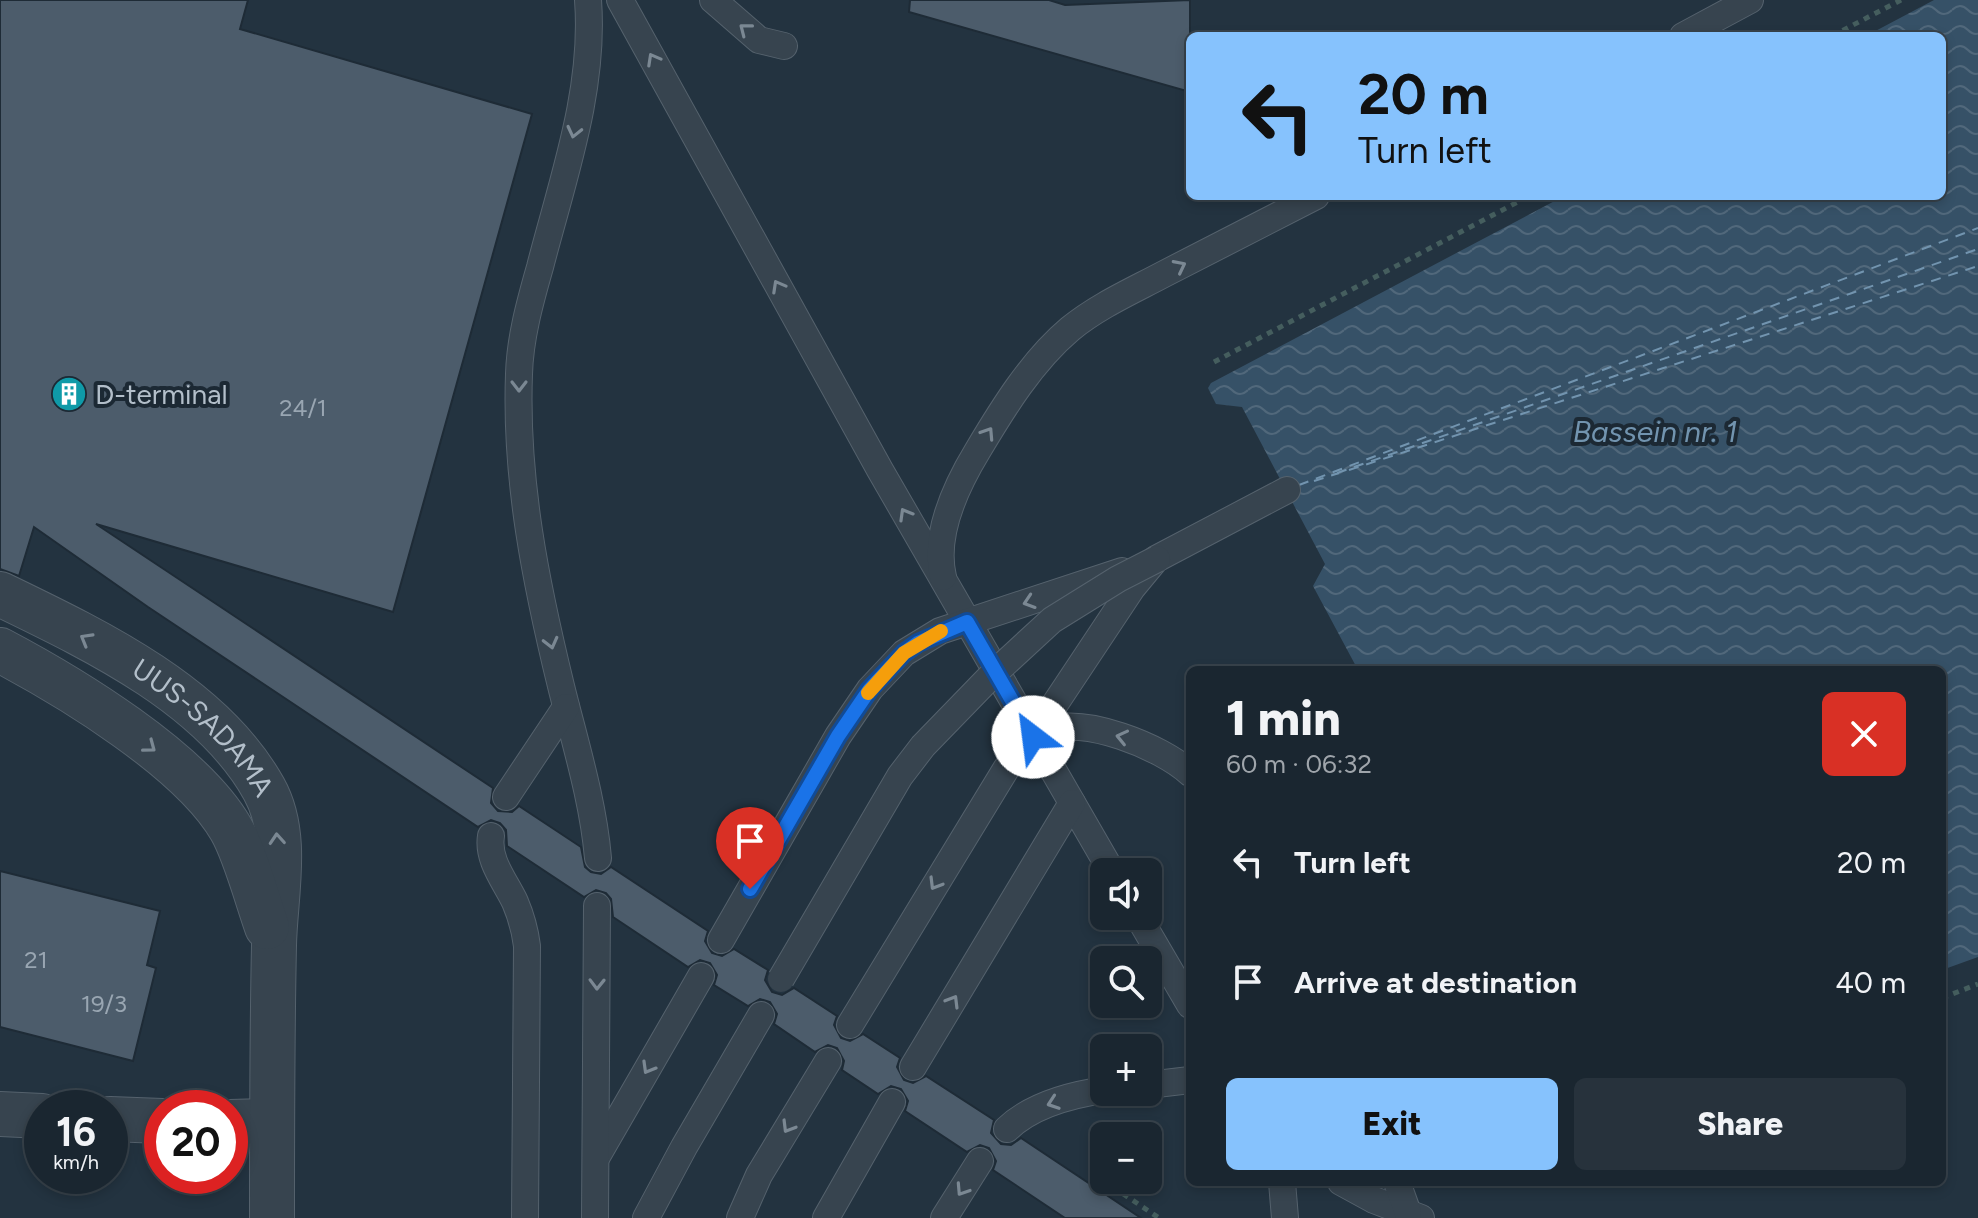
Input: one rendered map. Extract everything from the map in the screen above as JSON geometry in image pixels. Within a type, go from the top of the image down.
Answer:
[{"type":"street","name":"UUS-SADAMA","points":[[0,594],[52,619],[157,680],[194,708],[241,753],[266,792],[279,833],[274,944],[251,1122],[272,1218]]},
{"type":"street","name":"UUS-SADAMA","points":[[0,650],[58,680],[154,749],[199,788],[231,830],[274,944]]},
{"type":"street","points":[[0,1114],[24,1115]]},
{"type":"lane","points":[[588,0],[588,71],[528,310],[519,373],[525,505],[544,614],[593,815],[598,858]]},
{"type":"lane","points":[[620,0],[945,584],[1104,858]]},
{"type":"lane","points":[[713,0],[759,40],[784,46]]},
{"type":"lane","points":[[1690,32],[1750,0]]},
{"type":"lane","points":[[945,584],[940,564],[942,542],[951,502],[963,474],[987,434],[1050,348],[1103,305],[1308,200]]},
{"type":"lane","points":[[721,940],[838,736],[870,689],[904,653],[918,643],[967,622],[1156,559],[1280,494],[1080,601],[1052,620],[989,678],[923,746],[900,776],[781,979]]},
{"type":"lane","points":[[850,1025],[998,781],[1033,737],[1132,588],[1156,559]]},
{"type":"lane","points":[[506,797],[566,707]]},
{"type":"lane","points":[[1033,737],[1049,729],[1069,727],[1124,737],[1164,753],[1186,770]]},
{"type":"lane","points":[[913,1067],[1072,803]]},
{"type":"lane","points":[[491,836],[491,853],[524,924],[527,946],[525,1218]]},
{"type":"lane","points":[[595,1218],[597,906]]},
{"type":"lane","points":[[1146,930],[1186,998]]},
{"type":"lane","points":[[594,1162],[701,976]]},
{"type":"lane","points":[[651,1211],[684,1147],[761,1015]]},
{"type":"lane","points":[[740,1218],[759,1175],[828,1061]]},
{"type":"lane","points":[[1162,1083],[1186,1080]]},
{"type":"lane","points":[[1007,1129],[1036,1109],[1090,1093]]},
{"type":"lane","points":[[826,1218],[892,1102]]},
{"type":"lane","points":[[944,1218],[980,1161]]},
{"type":"lane","points":[[1282,1186],[1285,1218]]},
{"type":"lane","points":[[1348,1186],[1414,1216]]},
{"type":"lane","points":[[1399,1186],[1414,1216]]},
{"type":"path","points":[[1840,32],[1901,0]]},
{"type":"path","points":[[1214,362],[1521,200]]},
{"type":"path","points":[[1946,996],[1978,984]]},
{"type":"path","points":[[1123,1194],[1159,1218]]},
{"type":"water","name":"Bassein nr. 1","points":[[1934,0],[1978,0],[1978,957],[1946,969],[1946,666],[1356,666],[1313,586],[1325,564],[1242,407],[1216,404],[1208,388],[1211,383],[1556,200],[1946,200],[1946,32],[1874,32]]},
{"type":"building","points":[[0,0],[248,0],[240,29],[532,114],[393,612],[96,524],[493,788],[491,803],[498,811],[512,812],[519,806],[581,847],[585,867],[591,872],[601,874],[611,867],[708,931],[705,941],[712,953],[722,956],[734,949],[768,970],[765,980],[772,992],[782,995],[794,988],[837,1016],[834,1025],[841,1038],[850,1041],[863,1034],[900,1058],[897,1067],[904,1080],[913,1083],[926,1076],[994,1120],[991,1133],[1001,1144],[1011,1145],[1021,1138],[1090,1184],[1090,1194],[1105,1194],[1141,1218],[1065,1218],[993,1170],[996,1161],[989,1148],[980,1145],[967,1152],[905,1111],[908,1101],[901,1089],[891,1086],[878,1094],[842,1070],[844,1061],[837,1048],[828,1045],[815,1052],[774,1024],[777,1014],[770,1002],[760,999],[748,1006],[714,985],[717,975],[710,963],[700,960],[688,967],[613,917],[611,899],[606,893],[596,890],[584,897],[507,846],[506,830],[500,823],[491,820],[478,827],[148,607],[34,527],[19,576],[0,569]]},
{"type":"building","points":[[910,0],[1049,0],[1065,5],[1190,0],[1190,32],[1186,32],[1186,91],[909,12]]},
{"type":"building","points":[[0,871],[160,911],[147,965],[156,968],[133,1061],[0,1027]]},
{"type":"ferry route","points":[[1299,485],[1978,228]]},
{"type":"ferry route","points":[[1337,473],[1978,249]]},
{"type":"ferry route","points":[[1349,470],[1978,266]]},
{"type":"ferry route","points":[[1314,481],[1339,473]]},
{"type":"slow traffic","points":[[868,693],[904,653],[941,631]]},
{"type":"place","name":"D-terminal","points":[[69,394]]},
{"type":"route","points":[[750,889],[838,736],[870,689],[904,653],[940,631],[967,622],[1033,737]]}]
